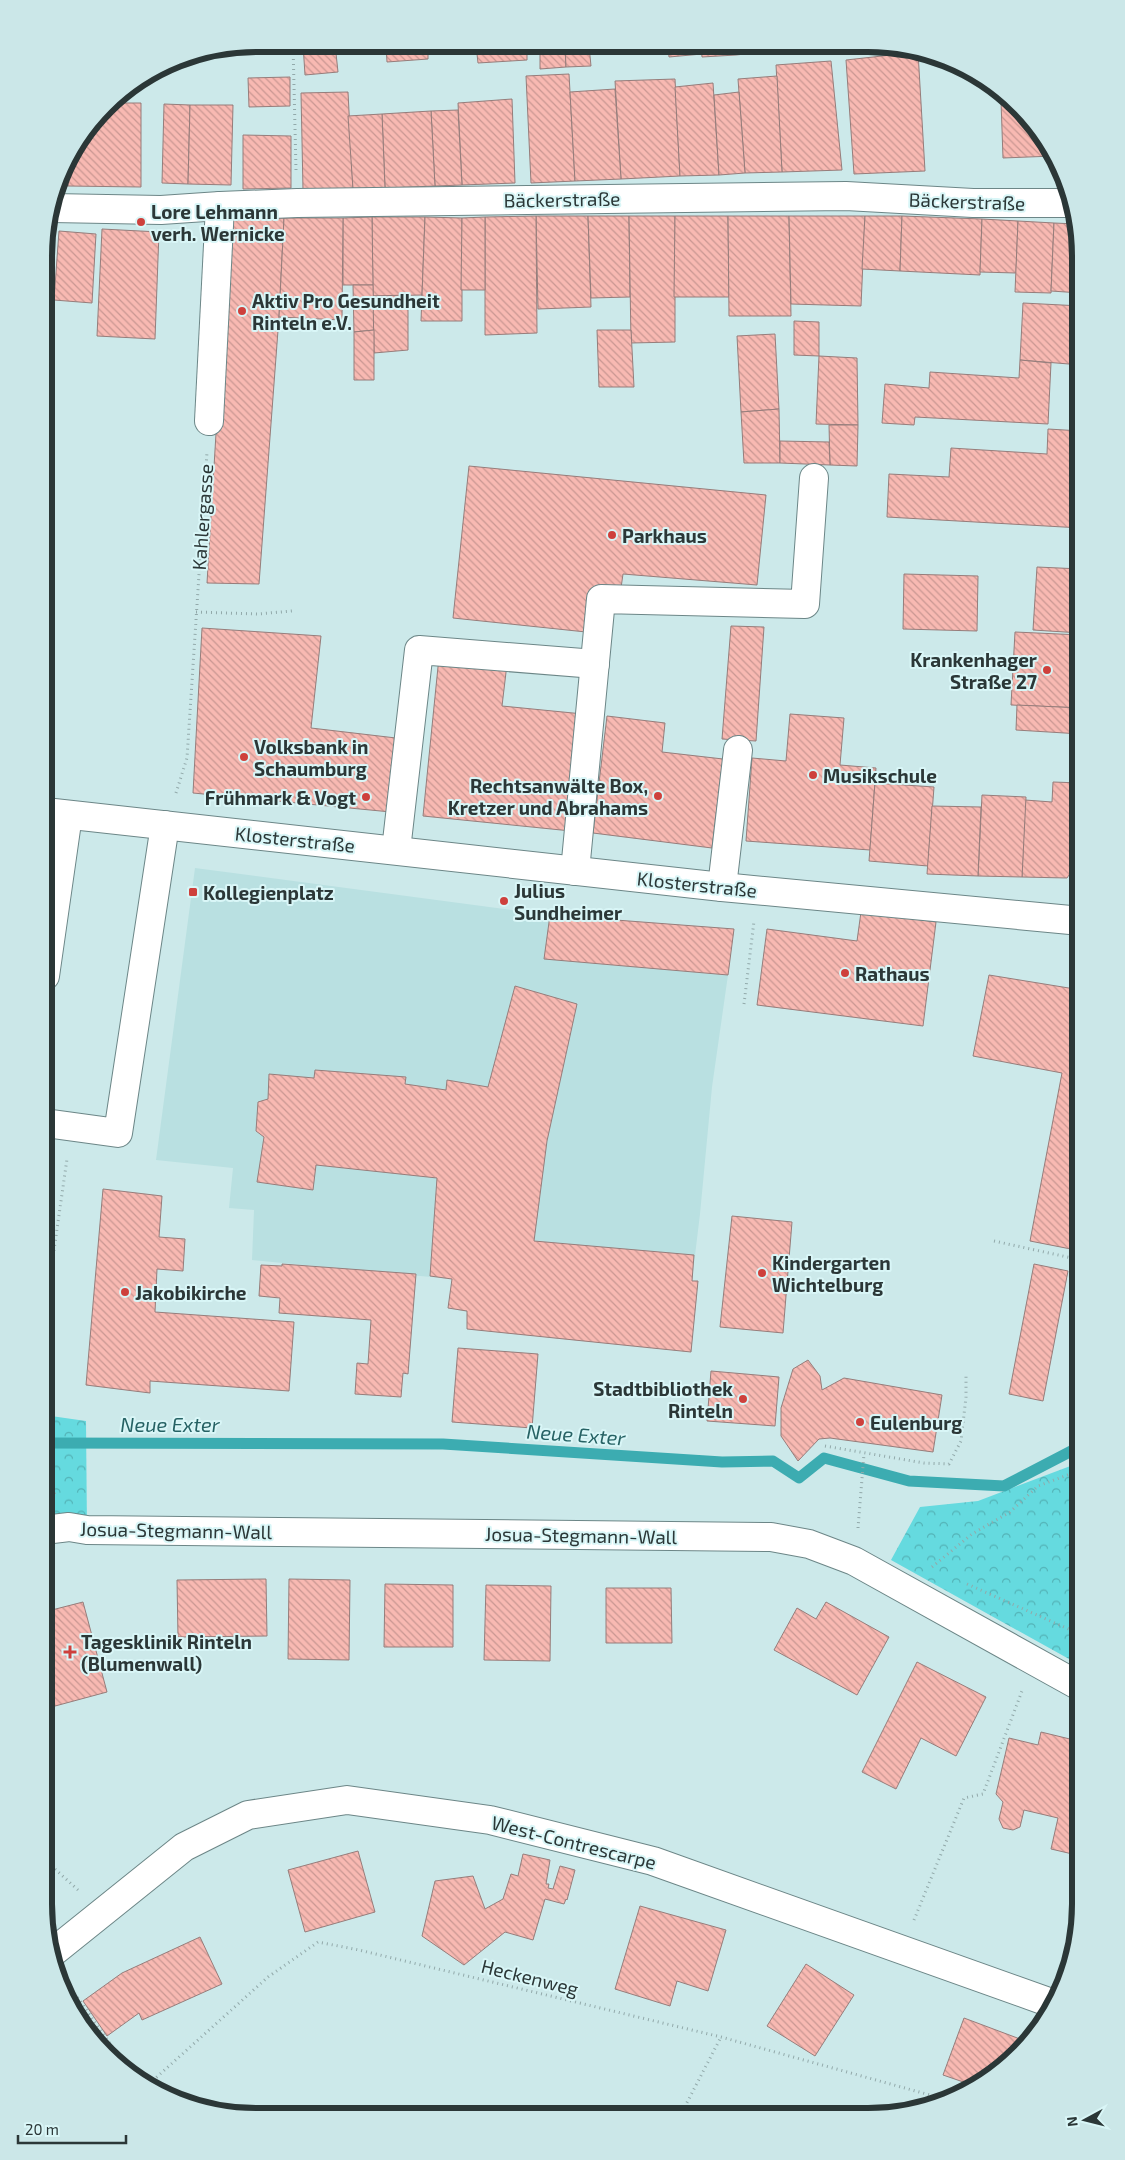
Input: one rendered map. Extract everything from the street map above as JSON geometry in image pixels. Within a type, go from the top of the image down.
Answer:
[{"type":"street","name":"Bäckerstraße","points":[[58,208],[161,210],[297,204],[846,196],[973,203],[1066,203]]},
{"type":"street","points":[[209,421],[220,206]]},
{"type":"street","points":[[576,870],[601,599],[805,604],[814,478]]},
{"type":"street","points":[[396,850],[419,650],[595,664]]},
{"type":"street","points":[[722,887],[738,750]]},
{"type":"street","name":"Klosterstraße","points":[[52,882],[57,814],[165,824],[758,891],[1072,920]]},
{"type":"street","points":[[52,1124],[118,1133],[165,824]]},
{"type":"street","name":"Josua-Stegmann-Wall","points":[[52,1529],[69,1527],[96,1530],[771,1537],[809,1544],[854,1561],[1072,1682]]},
{"type":"street","name":"West-Contrescarpe","points":[[57,1949],[184,1847],[248,1815],[347,1800],[490,1820],[653,1861],[1047,2001]]},
{"type":"path","points":[[293,52],[297,204]]},
{"type":"path","name":"Kahlergasse","points":[[165,824],[187,758],[209,421]]},
{"type":"path","points":[[196,612],[258,614],[292,611]]},
{"type":"path","points":[[744,1004],[758,891]]},
{"type":"path","points":[[52,1263],[71,1127]]},
{"type":"path","points":[[994,1241],[1072,1258]]},
{"type":"path","points":[[825,1446],[924,1463],[949,1464],[962,1441],[966,1376]]},
{"type":"path","points":[[856,1537],[864,1454]]},
{"type":"path","points":[[932,1568],[972,1534],[1010,1512],[1038,1486],[1072,1473]]},
{"type":"path","points":[[858,1529],[866,1533]]},
{"type":"path","points":[[924,1564],[938,1571]]},
{"type":"path","points":[[965,1583],[1072,1631]]},
{"type":"path","points":[[901,1950],[964,1798],[983,1794],[1033,1661]]},
{"type":"path","points":[[52,1866],[103,1912]]},
{"type":"path","name":"Heckenweg","points":[[154,2080],[268,1977],[318,1942],[360,1950],[721,2037],[935,2096]]},
{"type":"path","points":[[72,1990],[115,2051]]},
{"type":"path","points":[[684,2108],[721,2037]]},
{"type":"shaded area","points":[[195,868],[550,915],[544,959],[728,975],[712,1087],[692,1280],[698,1281],[691,1352],[467,1329],[467,1312],[448,1308],[452,1279],[252,1260],[254,1210],[229,1208],[233,1168],[156,1160]]},
{"type":"green space","points":[[52,1416],[86,1421],[87,1530],[52,1530]]},
{"type":"green space","points":[[1072,1465],[1072,1658],[1069,1659],[891,1560],[920,1507],[978,1501]]},
{"type":"building","points":[[304,52],[336,52],[338,72],[305,75]]},
{"type":"building","points":[[386,52],[428,52],[428,59],[387,62]]},
{"type":"building","points":[[477,52],[527,52],[527,60],[478,63]]},
{"type":"building","points":[[540,52],[565,52],[566,67],[540,69]]},
{"type":"building","points":[[565,52],[590,52],[591,66],[566,67]]},
{"type":"building","points":[[669,52],[702,52],[702,54],[669,57]]},
{"type":"building","points":[[702,52],[736,52],[736,55],[702,57]]},
{"type":"building","points":[[736,52],[763,52],[736,55]]},
{"type":"building","points":[[897,54],[918,58],[925,171],[854,174],[846,60]]},
{"type":"building","points":[[831,61],[842,170],[782,172],[776,65]]},
{"type":"building","points":[[569,74],[575,181],[531,183],[526,76]]},
{"type":"building","points":[[777,76],[782,172],[745,173],[738,79]]},
{"type":"building","points":[[290,77],[290,106],[249,107],[248,78]]},
{"type":"building","points":[[675,79],[680,176],[621,179],[615,81]]},
{"type":"building","points":[[713,83],[719,175],[680,176],[675,87]]},
{"type":"building","points":[[615,89],[621,179],[575,181],[570,92]]},
{"type":"building","points":[[348,92],[353,189],[303,190],[301,93]]},
{"type":"building","points":[[739,92],[745,173],[719,175],[714,95]]},
{"type":"building","points":[[512,99],[515,183],[462,185],[458,103]]},
{"type":"building","points":[[1001,101],[1022,122],[1046,156],[1003,158]]},
{"type":"building","points":[[122,103],[141,103],[141,187],[68,186],[67,179],[80,154],[103,122]]},
{"type":"building","points":[[164,104],[190,105],[188,184],[162,183]]},
{"type":"building","points":[[190,105],[233,105],[231,185],[188,184]]},
{"type":"building","points":[[458,110],[462,185],[435,186],[431,111]]},
{"type":"building","points":[[431,111],[435,186],[385,188],[382,114]]},
{"type":"building","points":[[382,114],[385,188],[353,189],[348,116]]},
{"type":"building","points":[[243,135],[291,136],[291,188],[243,189]]},
{"type":"building","points":[[536,216],[588,216],[591,307],[538,309]]},
{"type":"building","points":[[536,216],[537,333],[485,335],[485,217]]},
{"type":"building","points":[[588,216],[629,216],[630,297],[591,298]]},
{"type":"building","points":[[629,216],[675,216],[675,342],[631,343]]},
{"type":"building","points":[[675,216],[728,216],[729,297],[674,297]]},
{"type":"building","points":[[728,216],[789,216],[791,316],[729,316]]},
{"type":"building","points":[[789,216],[865,216],[861,306],[791,304]]},
{"type":"building","points":[[865,216],[902,216],[900,271],[862,269]]},
{"type":"building","points":[[902,216],[982,219],[980,275],[900,271]]},
{"type":"building","points":[[372,217],[425,217],[422,295],[373,296]]},
{"type":"building","points":[[372,217],[373,285],[343,285],[343,218]]},
{"type":"building","points":[[425,217],[462,218],[462,321],[421,321]]},
{"type":"building","points":[[485,217],[485,290],[461,290],[462,218]]},
{"type":"building","points":[[229,218],[284,218],[279,317],[259,584],[207,583]]},
{"type":"building","points":[[284,218],[343,218],[342,320],[279,317]]},
{"type":"building","points":[[982,219],[1018,221],[1016,273],[980,272]]},
{"type":"building","points":[[1018,221],[1054,223],[1051,293],[1015,292]]},
{"type":"building","points":[[1054,223],[1070,224],[1072,292],[1051,291]]},
{"type":"building","points":[[102,229],[159,232],[155,339],[97,336]]},
{"type":"building","points":[[59,231],[96,234],[92,303],[54,300]]},
{"type":"building","points":[[353,285],[373,285],[374,330],[354,332]]},
{"type":"building","points":[[408,295],[408,350],[374,353],[373,296]]},
{"type":"building","points":[[1023,303],[1072,306],[1072,364],[1020,360]]},
{"type":"building","points":[[794,321],[819,322],[819,356],[794,355]]},
{"type":"building","points":[[374,330],[374,380],[354,380],[354,332]]},
{"type":"building","points":[[597,330],[631,330],[634,387],[599,387]]},
{"type":"building","points":[[775,334],[779,409],[741,412],[737,336]]},
{"type":"building","points":[[819,356],[857,358],[858,425],[816,424]]},
{"type":"building","points":[[1020,360],[1051,363],[1048,424],[915,417],[914,425],[882,423],[885,384],[929,388],[930,372],[1019,378]]},
{"type":"building","points":[[779,409],[780,463],[744,463],[741,412]]},
{"type":"building","points":[[829,425],[858,425],[857,466],[830,465]]},
{"type":"building","points":[[1048,429],[1072,430],[1072,527],[887,517],[889,474],[949,477],[951,448],[1047,454]]},
{"type":"building","points":[[780,441],[829,442],[830,465],[780,463]]},
{"type":"building","name":"Parkhaus","points":[[469,466],[766,495],[757,585],[623,574],[620,595],[586,632],[453,618]]},
{"type":"building","points":[[1037,567],[1072,569],[1072,632],[1033,630]]},
{"type":"building","points":[[904,574],[978,576],[977,631],[903,629]]},
{"type":"building","points":[[731,626],[764,627],[756,741],[722,739]]},
{"type":"building","points":[[202,628],[321,636],[311,728],[396,738],[391,812],[193,793]]},
{"type":"building","name":"Krankenhager Straße 27","points":[[1015,632],[1072,635],[1072,708],[1011,705]]},
{"type":"building","points":[[439,657],[507,664],[502,706],[583,714],[571,831],[423,816]]},
{"type":"building","points":[[1017,705],[1072,708],[1072,733],[1016,730]]},
{"type":"building","name":"Musikschule","points":[[790,714],[844,718],[840,765],[876,768],[870,850],[746,841],[752,758],[786,761]]},
{"type":"building","name":"Rechtsanwälte Box, Kretzer und Abrahams","points":[[607,716],[665,723],[662,752],[723,759],[712,848],[593,833]]},
{"type":"building","points":[[1053,782],[1072,783],[1072,871],[1067,878],[1022,877],[1025,800],[1052,802]]},
{"type":"building","points":[[875,783],[934,787],[928,866],[869,861]]},
{"type":"building","points":[[982,795],[1026,797],[1022,877],[978,876]]},
{"type":"building","points":[[932,806],[981,807],[978,876],[927,874]]},
{"type":"building","name":"Rathaus","points":[[861,912],[936,922],[923,1026],[757,1005],[767,929],[857,941]]},
{"type":"building","points":[[550,915],[734,929],[728,975],[544,959]]},
{"type":"building","points":[[989,975],[1072,989],[1072,1249],[1030,1241],[1062,1073],[973,1056]]},
{"type":"building","points":[[515,986],[577,1004],[547,1141],[534,1241],[694,1255],[692,1281],[698,1281],[691,1352],[467,1329],[467,1311],[448,1308],[452,1279],[430,1276],[437,1178],[316,1165],[313,1190],[257,1182],[264,1137],[256,1131],[258,1102],[268,1099],[269,1074],[314,1078],[315,1070],[406,1077],[405,1084],[446,1090],[447,1080],[488,1087]]},
{"type":"building","name":"Jakobikirche","points":[[103,1189],[162,1196],[159,1237],[185,1239],[183,1271],[157,1269],[155,1312],[294,1322],[289,1391],[150,1381],[150,1393],[86,1385]]},
{"type":"building","points":[[732,1216],[792,1222],[783,1333],[720,1327]]},
{"type":"building","points":[[282,1264],[416,1274],[408,1374],[403,1373],[401,1397],[355,1394],[357,1363],[368,1364],[371,1320],[279,1313],[280,1298],[259,1296],[261,1265],[282,1266]]},
{"type":"building","points":[[1034,1264],[1068,1271],[1043,1401],[1009,1394]]},
{"type":"building","points":[[458,1348],[538,1354],[532,1428],[452,1422]]},
{"type":"building","name":"Eulenburg","points":[[808,1360],[820,1376],[822,1390],[844,1378],[942,1395],[933,1452],[830,1438],[819,1439],[798,1461],[781,1436],[781,1408],[793,1369]]},
{"type":"building","name":"Stadtbibliothek Rinteln","points":[[711,1371],[779,1377],[775,1426],[707,1421]]},
{"type":"building","points":[[266,1579],[267,1636],[178,1637],[177,1580]]},
{"type":"building","points":[[289,1579],[350,1580],[349,1660],[288,1659]]},
{"type":"building","points":[[385,1584],[453,1585],[453,1647],[384,1647]]},
{"type":"building","points":[[486,1585],[551,1586],[550,1661],[484,1660]]},
{"type":"building","points":[[606,1588],[671,1588],[672,1643],[606,1643]]},
{"type":"building","name":"Tagesklinik Rinteln (Blumenwall)","points":[[83,1602],[107,1692],[52,1707],[52,1610]]},
{"type":"building","points":[[826,1602],[889,1637],[857,1695],[774,1650],[797,1608],[816,1619]]},
{"type":"building","points":[[917,1662],[986,1697],[956,1756],[921,1738],[896,1789],[862,1772]]},
{"type":"building","points":[[1041,1732],[1072,1740],[1072,1854],[1051,1849],[1058,1818],[1024,1810],[1020,1827],[1013,1830],[1003,1828],[999,1819],[1003,1802],[996,1794],[1009,1738],[1038,1745]]},
{"type":"building","points":[[358,1851],[375,1912],[305,1932],[288,1870]]},
{"type":"building","points":[[523,1854],[550,1860],[546,1884],[549,1884],[548,1888],[553,1889],[560,1866],[575,1870],[567,1900],[564,1904],[545,1899],[533,1940],[505,1932],[464,1965],[422,1936],[435,1881],[473,1876],[485,1909],[503,1899],[511,1874],[518,1876]]},
{"type":"building","points":[[640,1906],[726,1930],[708,1991],[677,1981],[670,2006],[615,1989]]},
{"type":"building","points":[[200,1937],[222,1984],[142,2020],[139,2013],[107,2036],[83,2001],[122,1973]]},
{"type":"building","points":[[806,1964],[854,1995],[815,2056],[767,2026]]},
{"type":"building","points":[[964,2018],[1021,2039],[993,2065],[965,2083],[943,2075]]},
{"type":"waterway","name":"Neue Exter","points":[[52,1443],[443,1444],[722,1462],[773,1461],[799,1478],[824,1458],[909,1481],[1004,1486],[1072,1451]]},
{"type":"place","name":"Lore Lehmann verh. Wernicke","points":[[141,222]]},
{"type":"place","name":"Aktiv Pro Gesundheit Rinteln e.V.","points":[[242,311]]},
{"type":"place","name":"Parkhaus","points":[[612,535]]},
{"type":"place","name":"Krankenhager Straße 27","points":[[1047,670]]},
{"type":"place","name":"Volksbank in Schaumburg","points":[[244,757]]},
{"type":"place","name":"Musikschule","points":[[813,775]]},
{"type":"place","name":"Rechtsanwälte Box, Kretzer und Abrahams","points":[[658,796]]},
{"type":"place","name":"Frühmark & Vogt","points":[[366,797]]},
{"type":"place","name":"Kollegienplatz","points":[[193,892]]},
{"type":"place","name":"Julius Sundheimer","points":[[504,901]]},
{"type":"place","name":"Rathaus","points":[[845,973]]},
{"type":"place","name":"Kindergarten Wichtelburg","points":[[762,1273]]},
{"type":"place","name":"Jakobikirche","points":[[125,1292]]},
{"type":"place","name":"Stadtbibliothek Rinteln","points":[[743,1399]]},
{"type":"place","name":"Eulenburg","points":[[860,1422]]},
{"type":"place","name":"Tagesklinik Rinteln (Blumenwall)","points":[[70,1652]]}]
